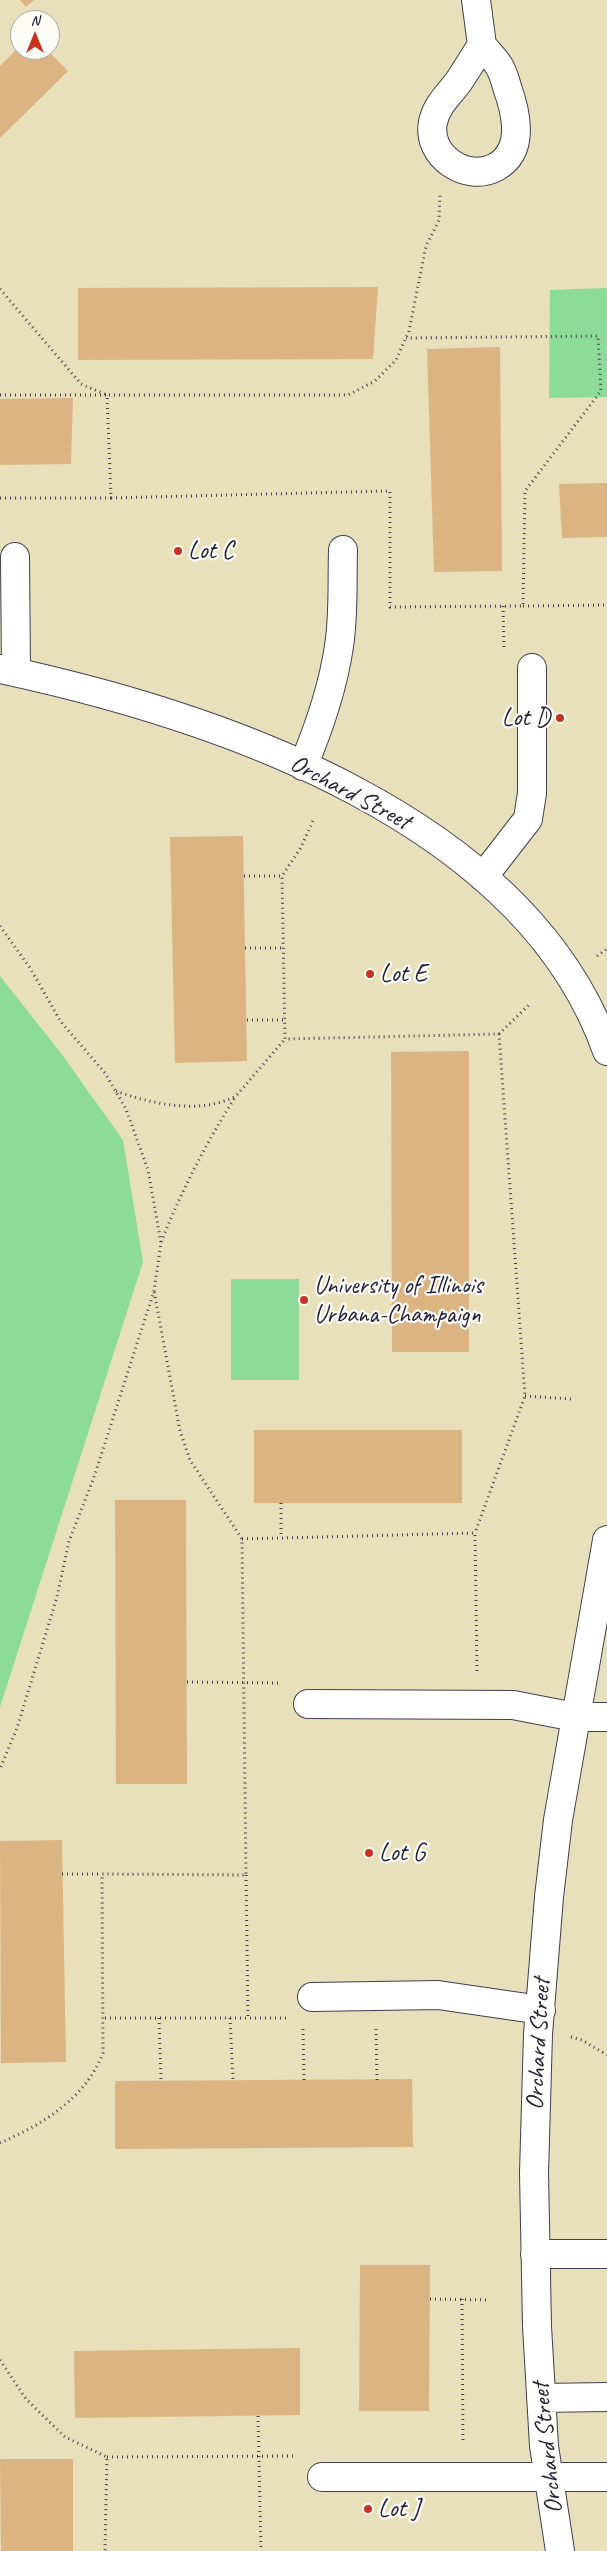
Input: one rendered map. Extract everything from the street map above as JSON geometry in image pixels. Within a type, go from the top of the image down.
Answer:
[{"type":"street","points":[[476,0],[482,45],[500,67],[514,109],[517,129],[513,150],[497,166],[479,172],[460,169],[444,159],[435,144],[432,124],[437,107],[458,82],[482,45]]},
{"type":"street","points":[[303,766],[323,714],[339,645],[343,550]]},
{"type":"street","points":[[8,670],[15,557]]},
{"type":"street","points":[[483,877],[528,819],[532,794],[532,668]]},
{"type":"street","name":"Orchard Street","points":[[8,670],[153,709],[240,740],[339,782],[385,806],[448,849],[504,894],[544,939],[577,987],[607,1051]]},
{"type":"street","name":"Orchard Street","points":[[560,2551],[544,2446],[541,2398],[535,2254],[535,2097],[550,1887],[575,1717],[607,1540]]},
{"type":"street","points":[[308,1704],[513,1705],[575,1717],[607,1717]]},
{"type":"street","points":[[312,1997],[438,1996],[541,2010]]},
{"type":"street","points":[[535,2254],[607,2254]]},
{"type":"street","points":[[541,2398],[607,2397]]},
{"type":"street","points":[[322,2477],[607,2477]]},
{"type":"path","points":[[0,394],[348,394],[375,381],[396,360],[406,338],[426,246],[439,220],[441,188],[437,170],[444,159]]},
{"type":"path","points":[[0,290],[81,384],[107,394]]},
{"type":"path","points":[[406,338],[598,336],[601,391],[525,491],[523,606]]},
{"type":"path","points":[[107,394],[111,498]]},
{"type":"path","points":[[0,498],[111,498],[390,491],[390,607],[607,605]]},
{"type":"path","points":[[0,1769],[17,1728],[57,1597],[69,1541],[96,1472],[154,1291],[161,1243],[193,1169],[207,1142],[236,1096],[285,1038],[282,876],[300,849],[313,820]]},
{"type":"path","points":[[244,876],[282,876]]},
{"type":"path","points":[[0,926],[30,968],[61,1022],[105,1073],[126,1109],[148,1170],[161,1243]]},
{"type":"path","points":[[245,948],[283,948]]},
{"type":"path","points":[[594,958],[607,949]]},
{"type":"path","points":[[285,1038],[499,1034],[531,1003]]},
{"type":"path","points":[[247,1020],[285,1020]]},
{"type":"path","points":[[477,1673],[476,1533],[525,1396],[499,1034]]},
{"type":"path","points":[[116,1091],[141,1100],[181,1105],[210,1104],[236,1096]]},
{"type":"path","points":[[154,1291],[180,1431],[190,1460],[242,1539],[248,2018]]},
{"type":"path","points":[[525,1396],[571,1399]]},
{"type":"path","points":[[280,1503],[282,1537]]},
{"type":"path","points":[[242,1539],[476,1533]]},
{"type":"path","points":[[62,1874],[246,1876]]},
{"type":"path","points":[[0,2144],[49,2117],[72,2099],[86,2085],[97,2068],[103,2053],[102,1874]]},
{"type":"path","points":[[159,2018],[161,2080]]},
{"type":"path","points":[[230,2018],[233,2080]]},
{"type":"path","points":[[303,2027],[304,2080]]},
{"type":"path","points":[[376,2027],[377,2080]]},
{"type":"path","points":[[430,2299],[490,2300]]},
{"type":"path","points":[[462,2299],[463,2444]]},
{"type":"path","points":[[0,2360],[26,2399],[44,2418],[65,2436],[107,2457],[105,2551]]},
{"type":"path","points":[[258,2416],[262,2551]]},
{"type":"green space","points":[[607,288],[607,397],[549,398],[550,290]]},
{"type":"green space","points":[[0,976],[60,1052],[123,1140],[143,1262],[0,1707]]},
{"type":"green space","points":[[231,1279],[299,1279],[299,1380],[231,1380]]},
{"type":"building","points":[[20,0],[34,0],[26,7]]},
{"type":"building","points":[[10,56],[10,60],[57,60],[68,71],[0,138],[0,66]]},
{"type":"building","points":[[378,287],[373,359],[78,360],[78,288]]},
{"type":"building","points":[[500,347],[502,571],[434,572],[427,349]]},
{"type":"building","points":[[73,398],[71,464],[0,465],[0,399]]},
{"type":"building","points":[[607,483],[607,537],[562,538],[559,484]]},
{"type":"building","points":[[243,836],[247,1061],[175,1063],[170,837]]},
{"type":"building","points":[[469,1051],[469,1352],[392,1352],[391,1052]]},
{"type":"building","points":[[254,1430],[462,1430],[462,1503],[254,1503]]},
{"type":"building","points":[[115,1500],[186,1500],[187,1784],[116,1784]]},
{"type":"building","points":[[62,1840],[66,2062],[1,2063],[0,1841]]},
{"type":"building","points":[[412,2079],[413,2147],[115,2149],[115,2081]]},
{"type":"building","points":[[360,2265],[430,2265],[429,2411],[359,2411]]},
{"type":"building","points":[[300,2348],[300,2415],[75,2418],[74,2351]]},
{"type":"building","points":[[0,2459],[73,2459],[73,2551],[1,2551]]},
{"type":"place","name":"Lot C","points":[[178,551]]},
{"type":"place","name":"Lot D","points":[[560,718]]},
{"type":"place","name":"Lot E","points":[[370,974]]},
{"type":"place","name":"University of Illinois Urbana-Champaign","points":[[304,1300]]},
{"type":"place","name":"Lot G","points":[[369,1853]]},
{"type":"place","name":"Lot J","points":[[368,2509]]}]
